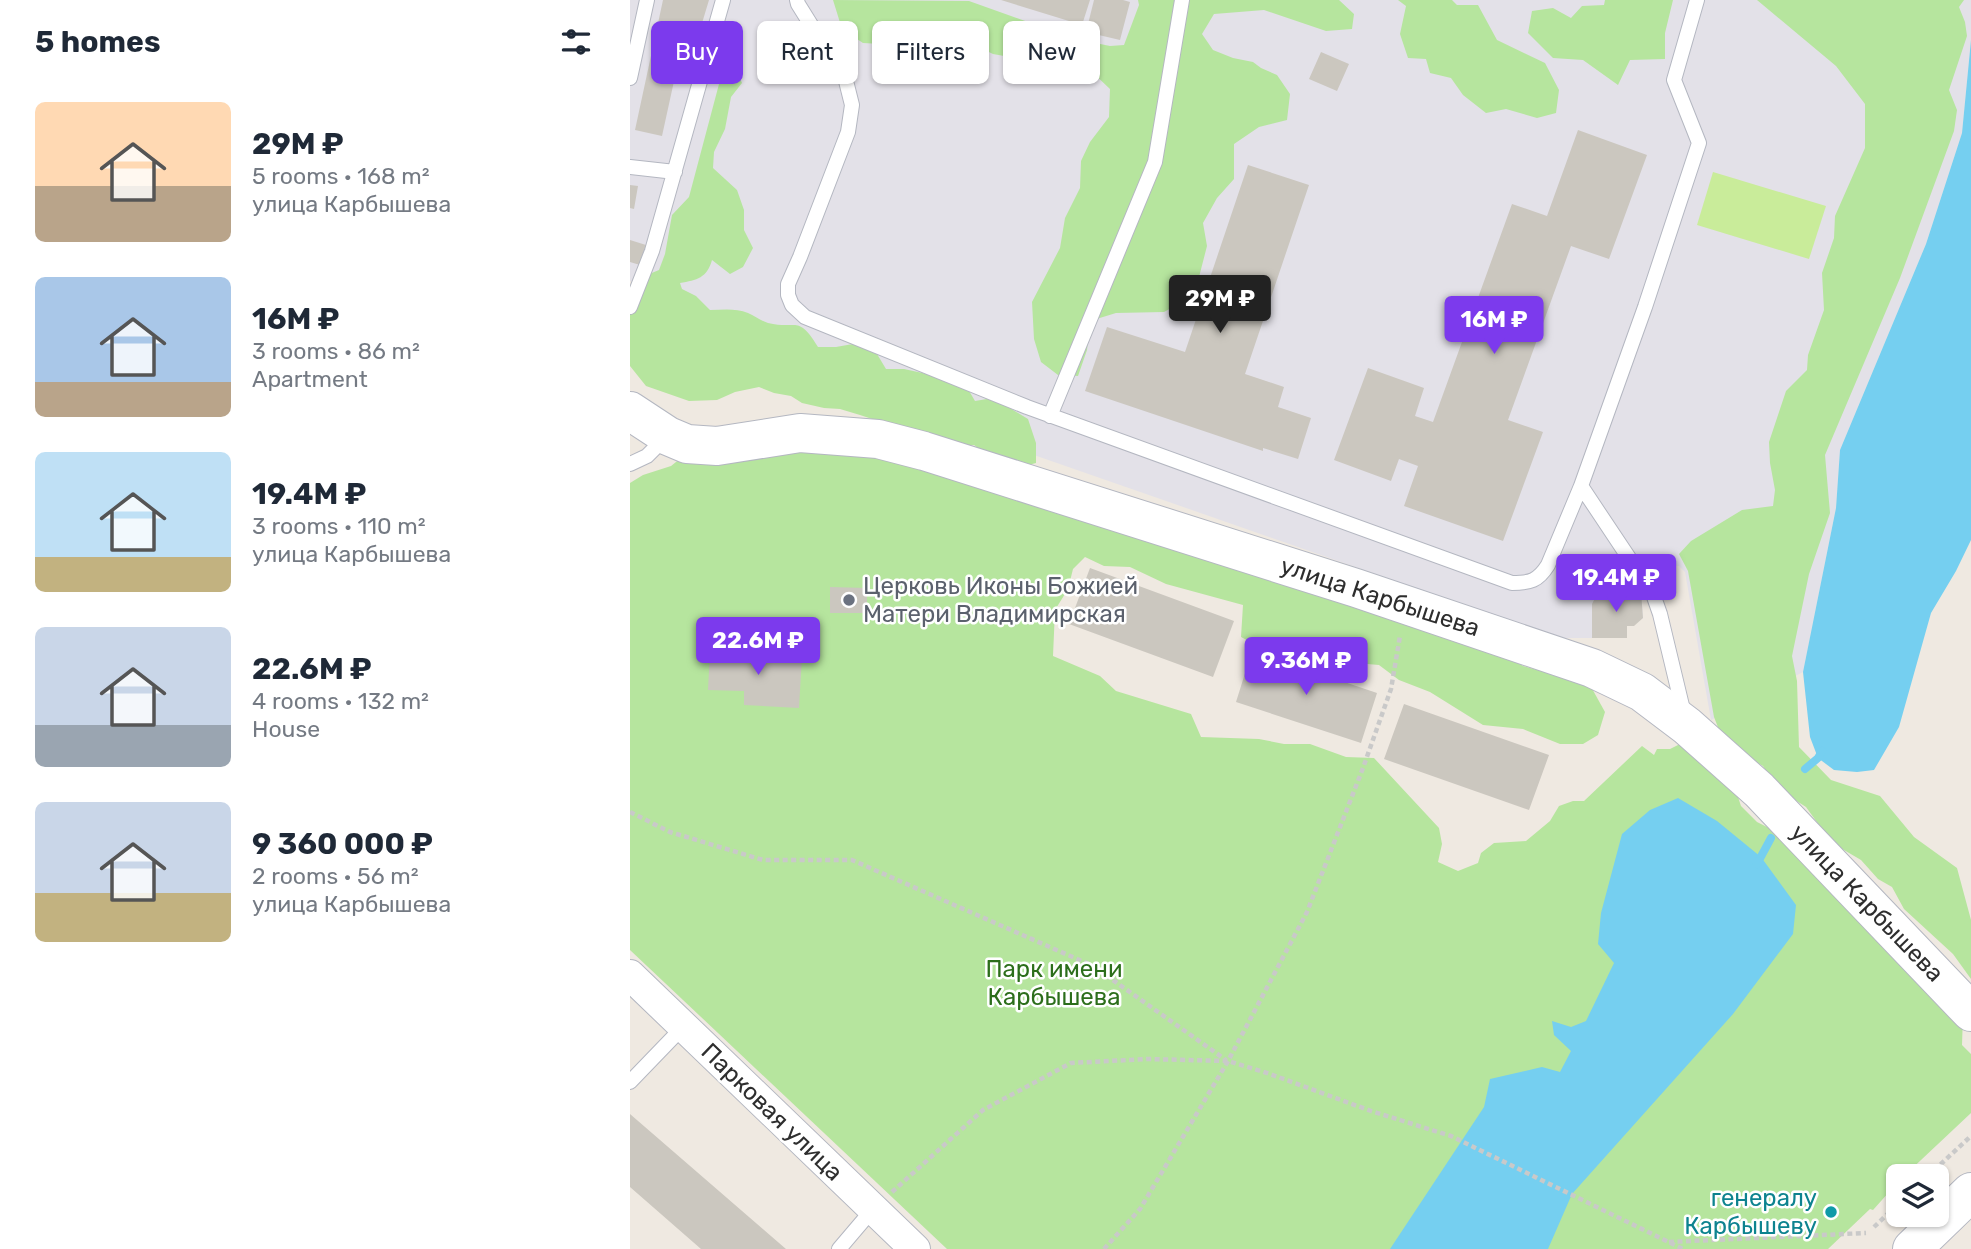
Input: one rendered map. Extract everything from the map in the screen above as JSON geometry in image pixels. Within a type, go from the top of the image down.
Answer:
[{"type":"street","name":"улица Карбышева","points":[[630,411],[668,436],[687,444],[718,446],[800,433],[878,439],[1405,604],[1592,668],[1642,692],[1687,726],[1759,790],[1971,1012]]},
{"type":"street","name":"Парковая улица","points":[[630,975],[915,1249]]},
{"type":"street","points":[[1912,1249],[1971,1192]]},
{"type":"lane","points":[[630,78],[647,0]]},
{"type":"lane","points":[[630,307],[652,251],[723,0]]},
{"type":"lane","points":[[797,0],[846,81],[852,105],[848,132],[788,284],[792,305],[805,317],[1050,416],[1512,583],[1527,583],[1542,575],[1548,565],[1581,486],[1645,307],[1699,143],[1674,80],[1697,0]]},
{"type":"lane","points":[[1050,416],[1155,162],[1182,0]]},
{"type":"lane","points":[[630,167],[675,173]]},
{"type":"lane","points":[[630,464],[647,456],[668,436]]},
{"type":"lane","points":[[1581,486],[1653,594],[1687,726]]},
{"type":"lane","points":[[630,1082],[684,1026]]},
{"type":"lane","points":[[839,1249],[873,1209]]},
{"type":"path","points":[[1104,1249],[1140,1209],[1228,1061],[1307,912],[1391,689],[1405,604]]},
{"type":"path","points":[[630,811],[670,832],[763,860],[852,860],[1093,966],[1228,1061]]},
{"type":"path","points":[[873,1209],[983,1110],[1071,1063],[1147,1059],[1228,1061],[1451,1136],[1682,1249]]},
{"type":"path","points":[[1941,1164],[1971,1136]]},
{"type":"path","points":[[1874,1227],[1886,1215]]},
{"type":"path","points":[[1668,1242],[1867,1233]]},
{"type":"shaded area","points":[[630,0],[1971,0],[1971,40],[1962,133],[1926,244],[1840,450],[1836,508],[1803,672],[1711,720],[1685,572],[1679,566],[1663,564],[1641,592],[1643,618],[1627,626],[1627,638],[1559,638],[931,419],[656,290],[630,281]]},
{"type":"green space","points":[[833,0],[969,1],[1025,21],[1003,21],[1003,56],[989,52],[989,21],[872,21],[872,44],[858,40],[858,21],[840,21]]},
{"type":"green space","points":[[1138,0],[1339,0],[1354,14],[1352,29],[1326,31],[1264,10],[1214,14],[1202,34],[1213,50],[1253,62],[1277,75],[1290,94],[1287,120],[1259,127],[1234,144],[1234,179],[1217,198],[1203,223],[1207,246],[1191,297],[1164,312],[1116,313],[1090,321],[1087,350],[1078,376],[1058,375],[1041,362],[1034,339],[1032,302],[1060,248],[1065,218],[1080,188],[1081,161],[1090,142],[1109,117],[1110,89],[1100,80],[1100,44],[1124,45],[1139,5]]},
{"type":"green space","points":[[1398,0],[1452,0],[1457,5],[1478,5],[1497,40],[1545,63],[1559,90],[1556,113],[1537,118],[1506,109],[1486,113],[1463,95],[1451,78],[1430,73],[1426,59],[1408,58],[1400,34],[1406,6]]},
{"type":"green space","points":[[1605,0],[1673,0],[1665,33],[1665,59],[1630,60],[1618,85],[1583,60],[1553,58],[1528,33],[1532,11],[1553,8],[1571,18],[1582,6],[1604,5]]},
{"type":"green space","points":[[1757,0],[1964,0],[1959,7],[1967,36],[1949,90],[1957,110],[1954,131],[1900,278],[1825,455],[1830,513],[1809,574],[1792,656],[1797,681],[1799,747],[1831,780],[1880,796],[1914,837],[1957,868],[1971,920],[1971,979],[1953,954],[1904,909],[1892,887],[1878,879],[1861,860],[1832,843],[1806,807],[1778,789],[1763,766],[1740,753],[1721,735],[1714,717],[1688,571],[1679,554],[1691,541],[1742,510],[1773,506],[1775,490],[1769,442],[1786,391],[1807,370],[1808,355],[1824,310],[1822,273],[1834,238],[1835,216],[1865,148],[1865,104],[1836,66]]},
{"type":"green space","points":[[719,84],[741,84],[731,97],[725,129],[714,152],[713,168],[737,190],[744,210],[744,230],[753,248],[743,267],[730,274],[712,260],[707,271],[700,277],[680,283],[682,289],[696,296],[710,310],[739,310],[768,323],[801,327],[818,347],[864,342],[877,354],[886,369],[904,369],[927,374],[945,372],[965,384],[975,401],[993,398],[1028,419],[1036,443],[1036,463],[1017,468],[989,456],[974,445],[950,445],[840,409],[802,403],[791,396],[759,387],[735,392],[717,400],[689,401],[646,386],[630,366],[630,305],[647,275],[659,270],[665,254],[672,215],[689,197]]},
{"type":"green space","points":[[1713,172],[1826,206],[1809,259],[1697,225]]},
{"type":"green space","name":"Парк имени Карбышева","points":[[786,439],[920,464],[1437,627],[1469,647],[1501,651],[1523,666],[1590,685],[1605,712],[1598,735],[1583,744],[1560,744],[1523,729],[1483,725],[1430,692],[1399,680],[1379,665],[1356,663],[1300,647],[1292,653],[1258,646],[1241,637],[1243,605],[1166,584],[1130,567],[1104,566],[1085,557],[1073,569],[1068,589],[1055,610],[1053,656],[1100,676],[1116,691],[1191,714],[1201,737],[1310,744],[1346,757],[1374,758],[1439,828],[1442,844],[1438,862],[1458,871],[1478,863],[1481,853],[1494,843],[1526,841],[1550,821],[1559,806],[1573,801],[1584,801],[1642,746],[1654,755],[1657,749],[1670,749],[1680,744],[1735,788],[1741,806],[1757,822],[1789,838],[1963,1015],[1962,1045],[1971,1054],[1971,1113],[1917,1164],[1886,1164],[1886,1196],[1828,1249],[947,1249],[630,950],[630,483],[643,475],[671,466],[686,454]]},
{"type":"water","points":[[1971,40],[1971,540],[1931,613],[1899,727],[1874,770],[1834,770],[1818,758],[1810,737],[1803,672],[1836,508],[1840,450],[1926,244],[1962,133]]},
{"type":"water","points":[[1678,798],[1717,821],[1761,857],[1796,905],[1793,934],[1733,1014],[1572,1194],[1548,1249],[1390,1249],[1484,1107],[1490,1079],[1542,1067],[1560,1072],[1571,1051],[1554,1035],[1552,1021],[1571,1027],[1586,1021],[1614,963],[1598,944],[1601,913],[1622,834],[1650,810]]},
{"type":"building","points":[[663,0],[709,0],[703,21],[658,21]]},
{"type":"building","points":[[1001,0],[1090,0],[1083,21],[1069,21]]},
{"type":"building","points":[[1094,0],[1130,2],[1120,40],[1100,35],[1100,21],[1089,21]]},
{"type":"building","points":[[1321,52],[1349,64],[1337,91],[1309,79]]},
{"type":"building","points":[[651,56],[651,84],[673,84],[662,136],[635,130]]},
{"type":"building","points":[[1578,130],[1647,155],[1609,259],[1571,246],[1508,420],[1543,432],[1503,541],[1404,506],[1418,466],[1399,459],[1391,481],[1334,460],[1368,368],[1424,388],[1415,416],[1433,422],[1512,204],[1547,216]]},
{"type":"building","points":[[1248,165],[1309,185],[1245,374],[1284,387],[1278,407],[1311,418],[1298,459],[1263,448],[1263,451],[1085,391],[1107,327],[1185,352]]},
{"type":"building","points":[[630,185],[638,186],[634,209],[630,208]]},
{"type":"building","points":[[630,240],[646,245],[640,265],[630,262]]},
{"type":"building","points":[[1090,568],[1234,621],[1213,677],[1069,624]]},
{"type":"building","name":"Церковь Иконы Божией Матери Владимирская","points":[[830,587],[867,588],[867,613],[830,613]]},
{"type":"building","points":[[1598,592],[1641,592],[1643,618],[1634,626],[1627,626],[1627,638],[1592,638],[1592,604]]},
{"type":"building","points":[[710,651],[802,656],[799,708],[744,705],[744,691],[708,690]]},
{"type":"building","points":[[1252,651],[1377,693],[1361,743],[1236,702]]},
{"type":"building","points":[[1404,704],[1549,755],[1529,810],[1384,759]]},
{"type":"building","points":[[630,1114],[786,1249],[701,1249],[630,1187]]},
{"type":"waterway","points":[[1805,769],[1822,751]]},
{"type":"waterway","points":[[1757,864],[1771,838]]},
{"type":"place","name":"Церковь Иконы Божией Матери Владимирская","points":[[849,600]]},
{"type":"place","name":"генералу Карбышеву","points":[[1831,1212]]}]
